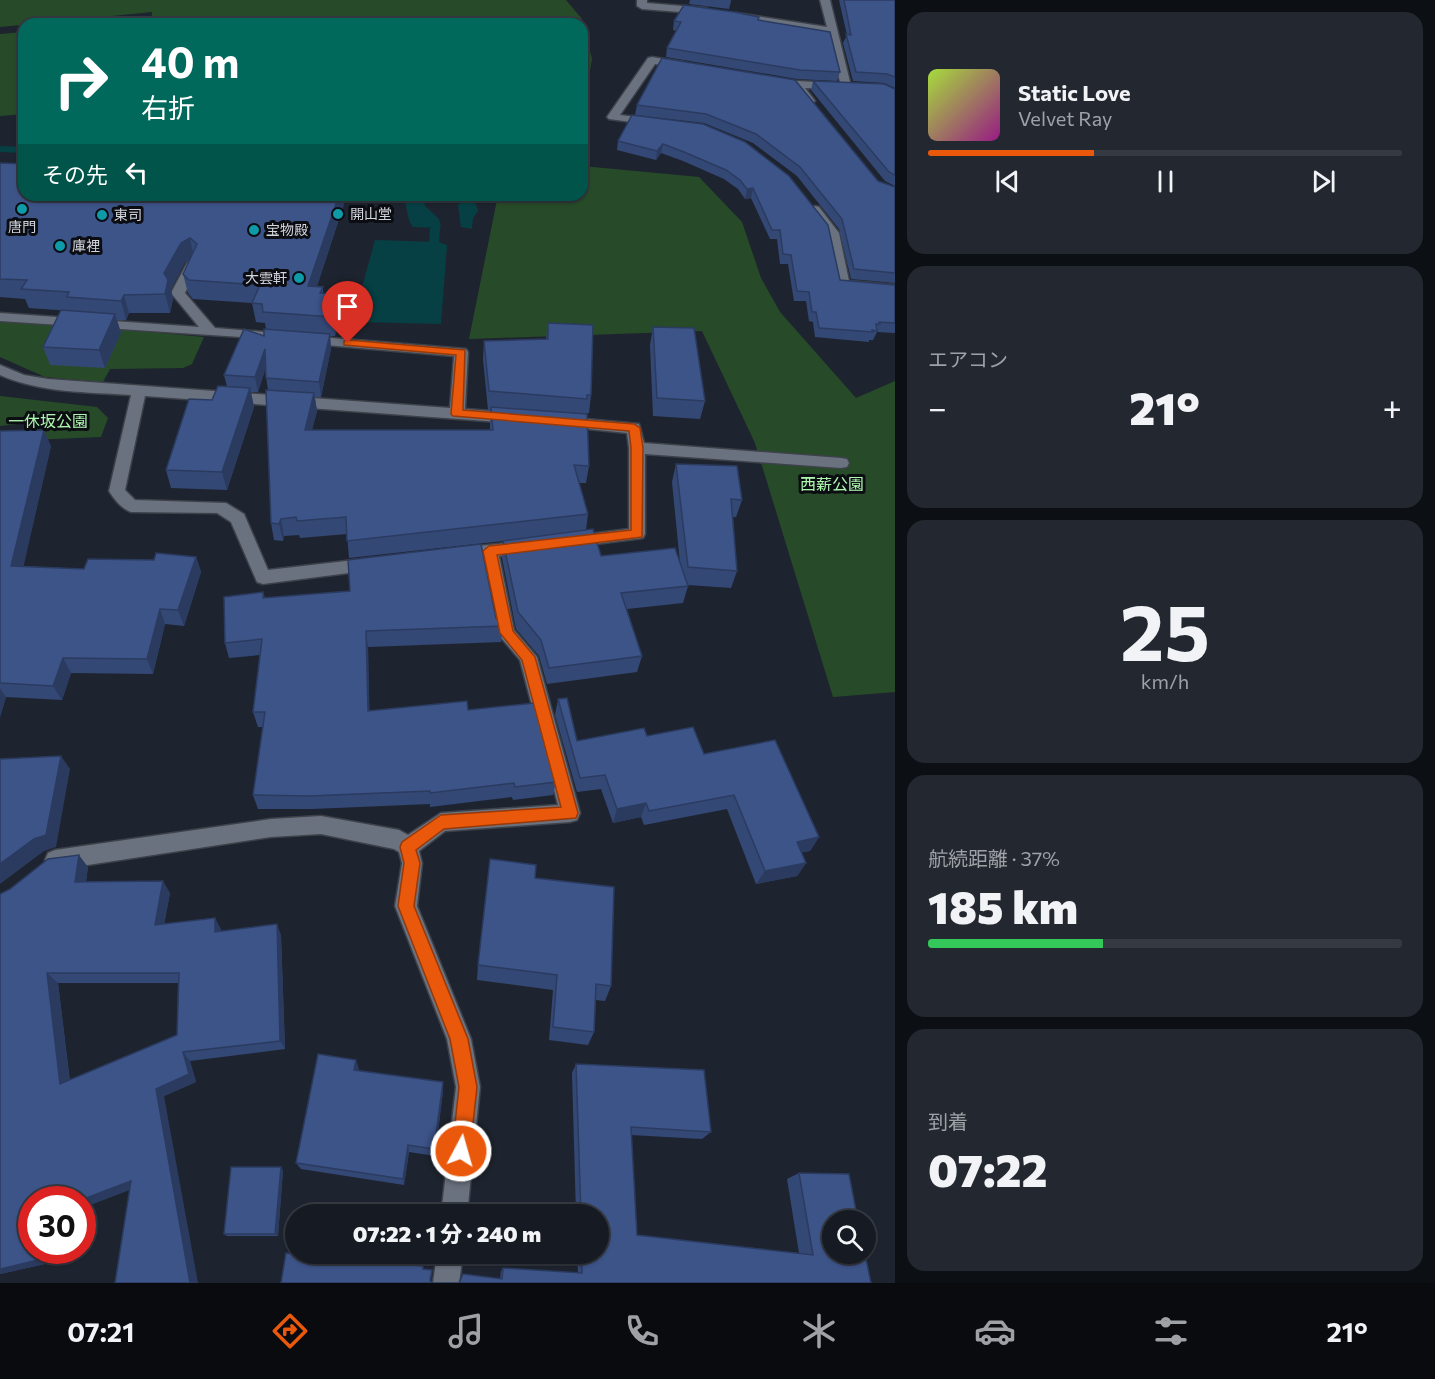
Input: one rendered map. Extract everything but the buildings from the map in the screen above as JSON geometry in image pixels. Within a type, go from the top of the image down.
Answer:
[{"type":"street","points":[[642,0],[642,6],[699,10],[832,31]]},
{"type":"street","points":[[819,112],[791,83],[850,87],[832,31],[825,0]]},
{"type":"street","points":[[670,124],[613,117],[652,60],[696,68]]},
{"type":"street","points":[[806,198],[832,233],[843,285],[895,288]]},
{"type":"street","points":[[193,263],[178,293],[211,332]]},
{"type":"street","points":[[0,317],[461,352],[457,414]]},
{"type":"street","points":[[0,370],[21,379],[48,384],[528,419]]},
{"type":"street","points":[[140,391],[117,491],[131,506],[220,507],[238,518],[263,577],[388,562]]},
{"type":"street","points":[[444,556],[637,534],[637,448],[634,428],[551,421]]},
{"type":"street","points":[[637,448],[841,463]]},
{"type":"street","points":[[408,847],[441,822],[570,813],[528,657],[506,633],[489,551]]},
{"type":"street","points":[[36,873],[52,860],[281,827],[321,825],[399,840],[408,847],[412,863],[406,906],[459,1039],[468,1087],[455,1204]]},
{"type":"street","points":[[446,1283],[449,1264]]},
{"type":"green space","points":[[0,0],[566,0],[581,18],[152,18],[152,12],[91,18],[18,18],[18,25],[0,27]]},
{"type":"green space","points":[[18,32],[18,114],[0,116],[0,34]]},
{"type":"green space","points":[[588,43],[592,59],[588,82]]},
{"type":"green space","name":"西薪公園","points":[[588,167],[699,177],[742,222],[761,278],[780,312],[856,398],[895,381],[895,692],[833,697],[755,443],[702,331],[469,339],[497,201],[588,201]]},
{"type":"green space","points":[[0,322],[204,337],[192,364],[183,368],[110,369],[103,382],[45,377],[0,357]]},
{"type":"green space","name":"一休坂公園","points":[[0,396],[97,407],[108,418],[101,437],[29,440],[29,423],[0,426]]},
{"type":"shaded area","points":[[404,201],[424,201],[425,206],[439,219],[441,228],[413,227]]},
{"type":"shaded area","points":[[463,201],[475,201],[478,211],[473,218],[472,229],[461,227],[458,205]]},
{"type":"shaded area","points":[[375,240],[438,242],[447,245],[441,324],[358,322],[355,313]]},
{"type":"waterway","points":[[0,149],[18,150]]},
{"type":"waterway","points":[[434,243],[435,228]]},
{"type":"place","name":"唐門","points":[[22,209]]},
{"type":"place","name":"開山堂","points":[[338,214]]},
{"type":"place","name":"東司","points":[[102,215]]},
{"type":"place","name":"宝物殿","points":[[254,230]]},
{"type":"place","name":"庫裡","points":[[60,246]]},
{"type":"place","name":"大雲軒","points":[[299,278]]},
{"type":"route","points":[[348,343],[461,352],[457,414],[634,428],[637,448],[637,534],[489,551],[506,633],[528,657],[570,813],[441,822],[408,847],[412,863],[406,906],[459,1039],[468,1087],[461,1151]]}]
